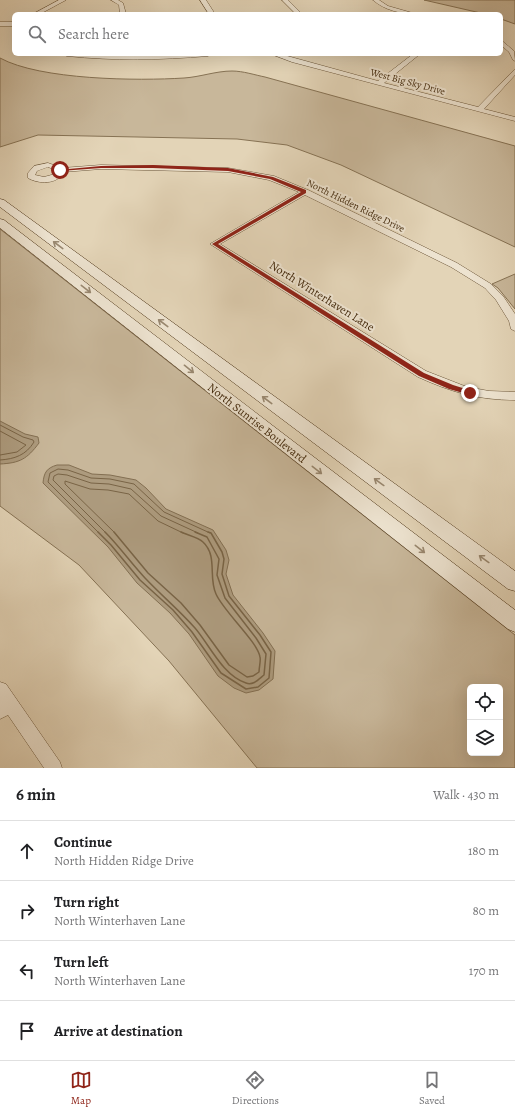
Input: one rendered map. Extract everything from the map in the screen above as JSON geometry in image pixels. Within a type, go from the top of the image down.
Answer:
[{"type":"street","points":[[40,12],[63,0]]},
{"type":"street","points":[[114,0],[121,4],[123,12]]},
{"type":"street","points":[[203,0],[211,12]]},
{"type":"street","points":[[285,0],[297,12]]},
{"type":"street","points":[[376,0],[386,7],[406,12]]},
{"type":"street","points":[[0,24],[12,24]]},
{"type":"street","points":[[503,44],[511,51],[515,59]]},
{"type":"street","points":[[85,56],[165,58],[186,56]]},
{"type":"street","name":"West Big Sky Drive","points":[[280,56],[515,120]]},
{"type":"street","points":[[380,83],[414,56]]},
{"type":"street","points":[[479,110],[515,71]]},
{"type":"street","name":"North Hidden Ridge Drive","points":[[60,170],[109,167],[228,170],[271,178],[305,192],[454,265],[488,286],[500,298],[515,323]]},
{"type":"street","name":"North Winterhaven Lane","points":[[305,192],[214,244],[422,374],[451,387],[470,393],[492,397],[515,396]]},
{"type":"street","name":"North Sunrise Boulevard","points":[[0,202],[515,582]]},
{"type":"street","name":"North Sunrise Boulevard","points":[[0,222],[178,360],[275,438],[515,622]]},
{"type":"street","points":[[0,690],[5,707],[54,768]]},
{"type":"shaded area","points":[[424,0],[515,0],[515,24],[503,20],[503,12],[476,12]]},
{"type":"shaded area","points":[[0,58],[39,71],[64,75],[116,79],[165,79],[190,77],[226,71],[245,72],[515,146],[515,247],[341,165],[287,145],[237,139],[38,135],[0,147]]},
{"type":"shaded area","points":[[0,229],[515,635],[515,768],[257,768],[169,661],[79,565],[0,506]]},
{"type":"shaded area","points":[[515,274],[515,309],[498,288],[492,284]]},
{"type":"water","points":[[0,421],[25,434],[38,437],[39,443],[31,453],[22,459],[13,463],[0,464]]},
{"type":"water","points":[[57,465],[69,465],[92,474],[110,475],[136,480],[166,509],[213,530],[226,550],[229,560],[226,574],[233,595],[275,651],[273,679],[259,690],[246,693],[234,688],[218,676],[189,634],[170,613],[137,583],[108,547],[43,483],[44,476],[47,471]]},
{"type":"route","points":[[60,170],[101,167],[153,167],[228,170],[271,178],[305,192],[214,244],[422,374],[451,387],[470,393]]}]
